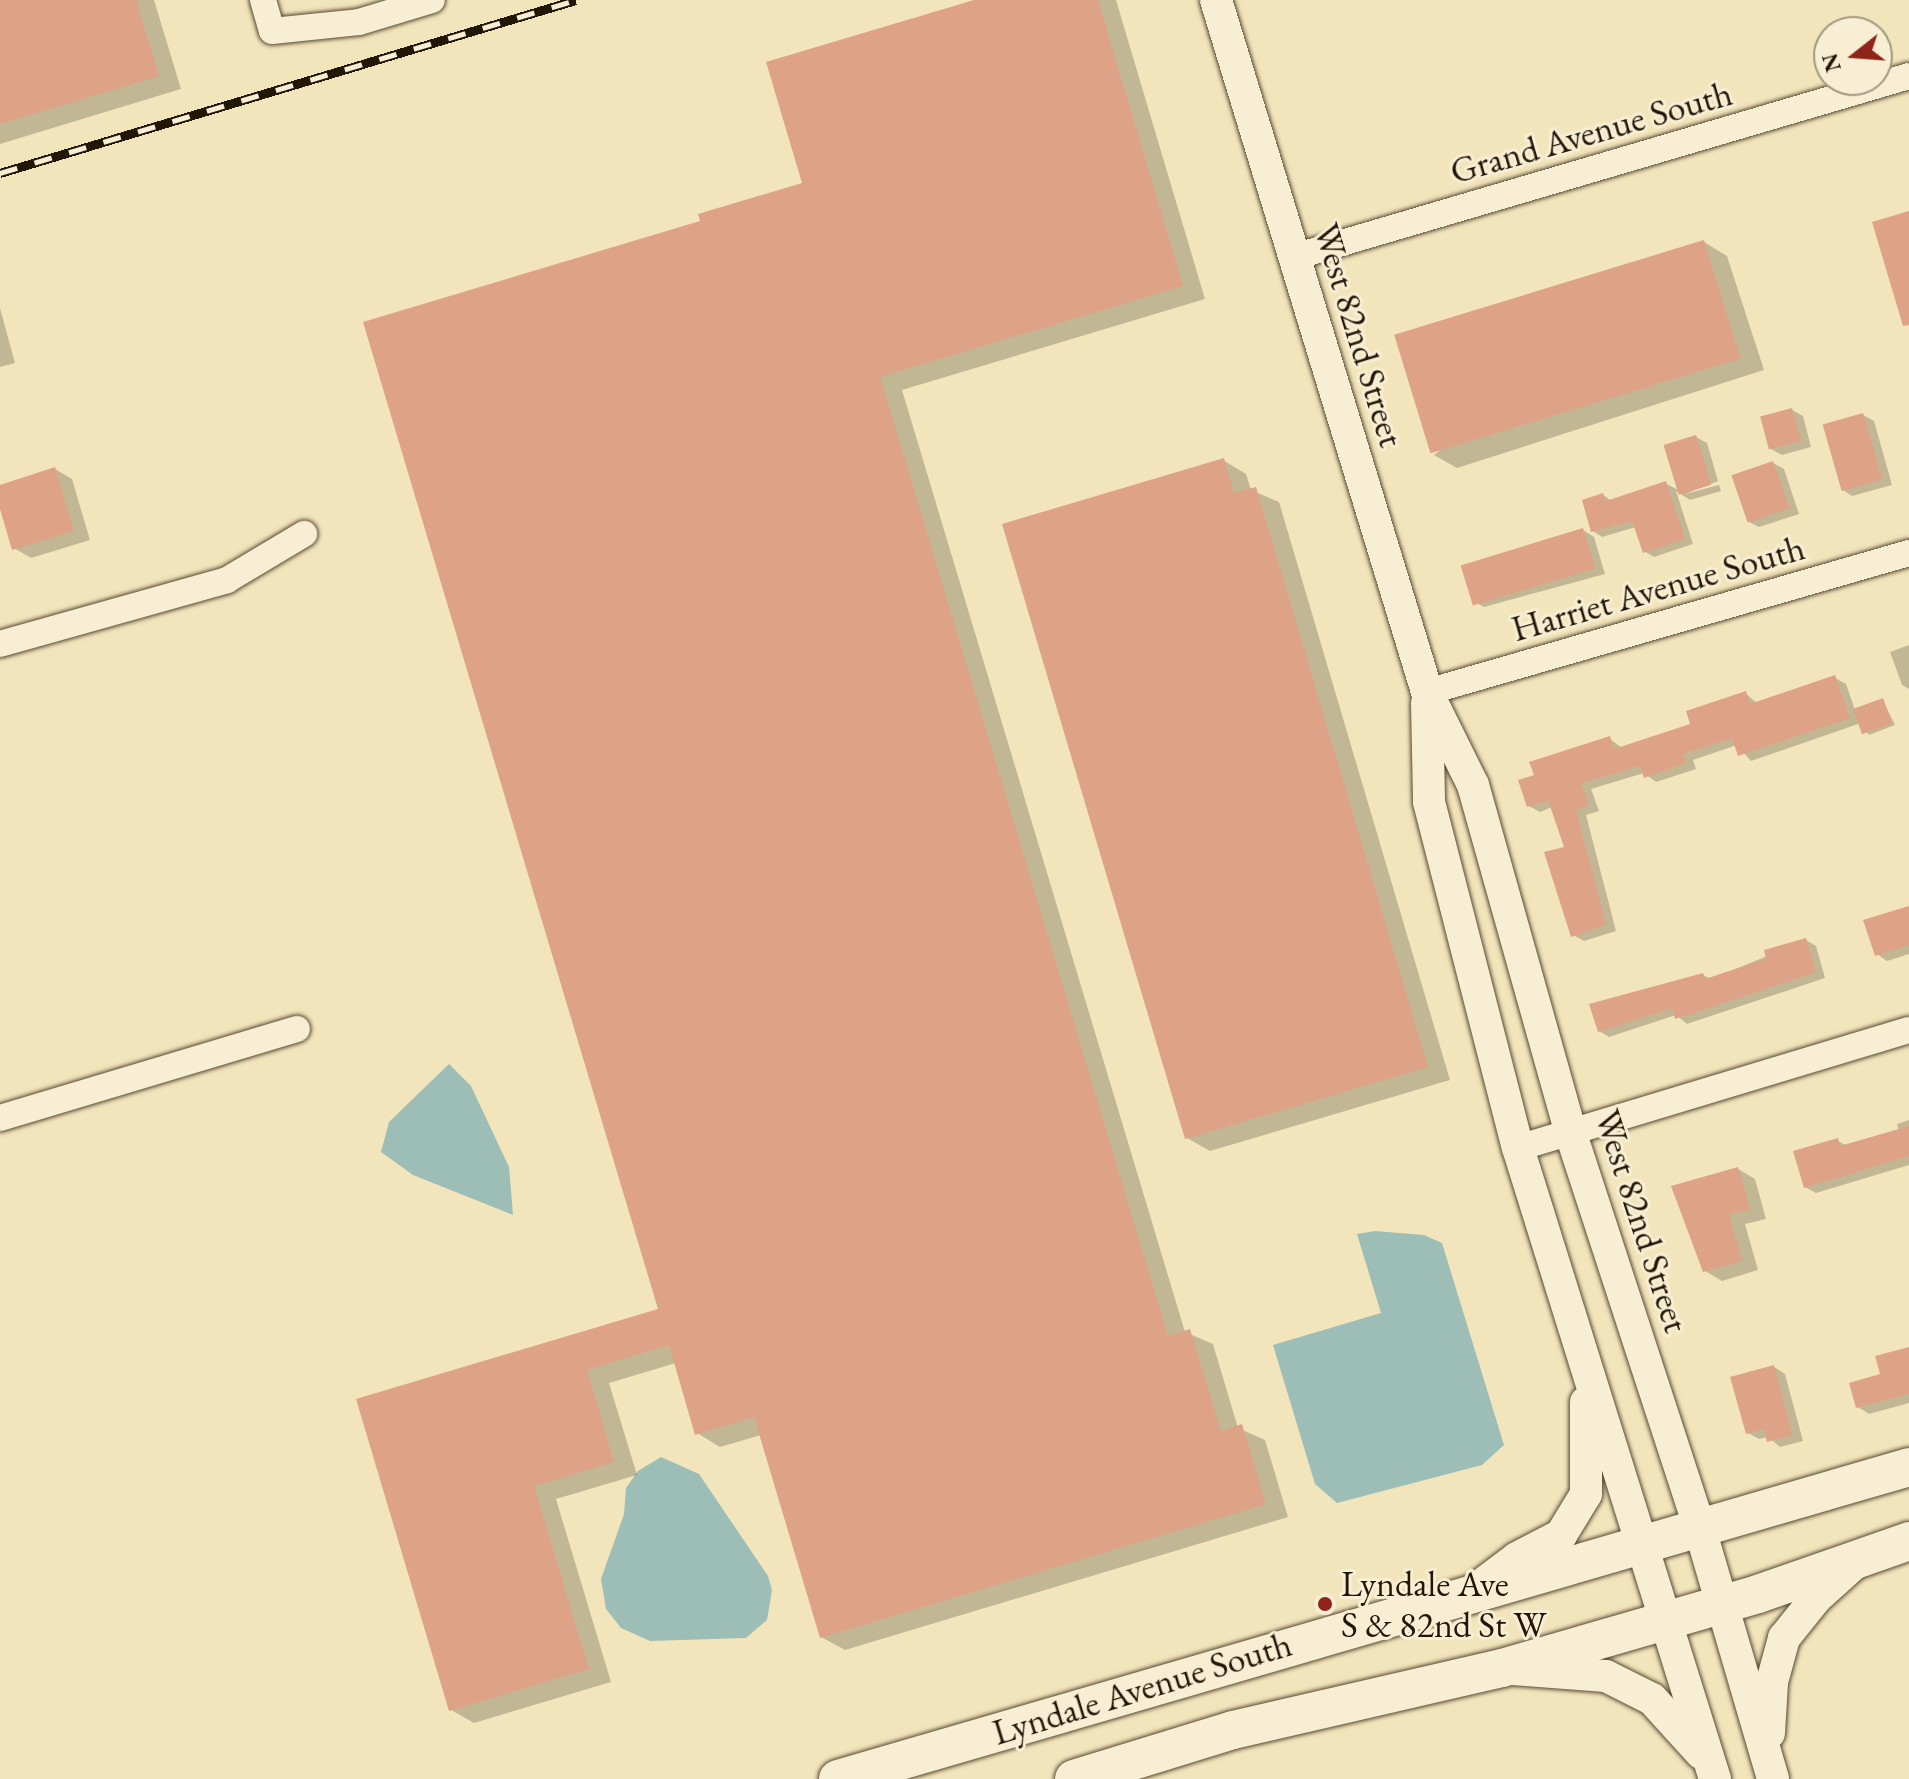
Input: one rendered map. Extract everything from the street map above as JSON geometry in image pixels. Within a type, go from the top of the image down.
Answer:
[{"type":"main road","name":"Lyndale Avenue South","points":[[838,1779],[1476,1589],[1642,1546],[1909,1467]]},
{"type":"main road","name":"Lyndale Avenue South","points":[[1074,1779],[1233,1730],[1502,1668],[1723,1604],[1909,1541]]},
{"type":"street","points":[[263,0],[272,31],[359,22],[432,0]]},
{"type":"street","name":"West 82nd Street","points":[[1216,0],[1427,692],[1473,785],[1570,1131],[1700,1529],[1770,1770]]},
{"type":"street","name":"Grand Avenue South","points":[[1294,257],[1909,76]]},
{"type":"street","points":[[0,644],[227,580],[304,534]]},
{"type":"street","name":"Harriet Avenue South","points":[[1427,692],[1909,553]]},
{"type":"street","name":"West 82nd Street","points":[[1427,692],[1429,802],[1518,1148],[1711,1770]]},
{"type":"street","points":[[0,1118],[297,1029]]},
{"type":"street","points":[[1518,1148],[1909,1030]]},
{"type":"street","points":[[1476,1589],[1517,1558],[1561,1535],[1586,1494],[1582,1351]]},
{"type":"street","points":[[1770,1770],[1772,1682],[1784,1638],[1816,1598],[1857,1561]]},
{"type":"street","points":[[1502,1668],[1606,1676],[1652,1699],[1711,1770]]},
{"type":"water","points":[[449,1064],[471,1086],[509,1167],[513,1215],[413,1175],[381,1152],[389,1122]]},
{"type":"water","points":[[1375,1231],[1424,1235],[1442,1243],[1504,1445],[1482,1465],[1337,1503],[1315,1484],[1273,1345],[1381,1313],[1357,1234]]},
{"type":"water","points":[[661,1457],[699,1474],[768,1576],[772,1590],[767,1620],[746,1638],[650,1641],[621,1628],[606,1609],[601,1579],[624,1514],[626,1488],[638,1471]]},
{"type":"building","points":[[0,0],[136,0],[159,76],[0,124]]},
{"type":"building","points":[[974,0],[1098,0],[1183,286],[880,377],[1168,1336],[1190,1329],[1221,1431],[1242,1424],[1266,1504],[820,1638],[754,1417],[695,1435],[669,1345],[587,1370],[614,1462],[534,1486],[589,1669],[449,1711],[356,1399],[658,1309],[363,322],[700,221],[698,214],[802,183],[766,62]]},
{"type":"building","points":[[1909,211],[1909,325],[1903,326],[1872,222]]},
{"type":"building","points":[[1704,240],[1740,359],[1430,453],[1394,335]]},
{"type":"building","points":[[1792,408],[1801,441],[1769,449],[1760,417]]},
{"type":"building","points":[[1863,413],[1882,479],[1842,491],[1823,425]]},
{"type":"building","points":[[1696,435],[1711,485],[1679,495],[1663,445]]},
{"type":"building","points":[[1224,458],[1234,493],[1256,487],[1428,1067],[1185,1139],[1002,524]]},
{"type":"building","points":[[1773,461],[1789,508],[1748,523],[1731,475]]},
{"type":"building","points":[[55,467],[74,531],[12,550],[0,509],[0,485]]},
{"type":"building","points":[[1666,481],[1685,539],[1643,553],[1632,521],[1591,532],[1582,500],[1603,493],[1606,501]]},
{"type":"building","points":[[1583,528],[1595,568],[1473,606],[1461,565]]},
{"type":"building","points":[[1835,675],[1850,718],[1738,756],[1732,738],[1683,754],[1686,763],[1644,778],[1640,766],[1581,783],[1589,805],[1576,810],[1606,925],[1571,937],[1544,852],[1564,847],[1548,800],[1527,807],[1518,780],[1534,775],[1529,762],[1610,736],[1614,749],[1690,724],[1686,711],[1746,691],[1750,704]]},
{"type":"building","points":[[1883,698],[1892,723],[1862,734],[1853,709]]},
{"type":"building","points":[[1909,906],[1909,945],[1875,956],[1863,920]]},
{"type":"building","points":[[1806,938],[1816,972],[1675,1019],[1672,1008],[1598,1032],[1589,1004],[1703,973],[1705,979],[1766,959],[1764,950]]},
{"type":"building","points":[[1909,1126],[1909,1156],[1804,1188],[1793,1151],[1838,1138],[1840,1146]]},
{"type":"building","points":[[1738,1167],[1750,1209],[1729,1215],[1742,1261],[1703,1272],[1671,1186]]},
{"type":"building","points":[[1909,1347],[1909,1394],[1856,1408],[1849,1383],[1880,1374],[1875,1356]]},
{"type":"building","points":[[1774,1365],[1792,1435],[1767,1442],[1764,1429],[1746,1434],[1730,1377]]},
{"type":"railway","points":[[0,173],[576,0]]},
{"type":"place","name":"Lyndale Ave S & 82nd St W","points":[[1325,1604]]}]
